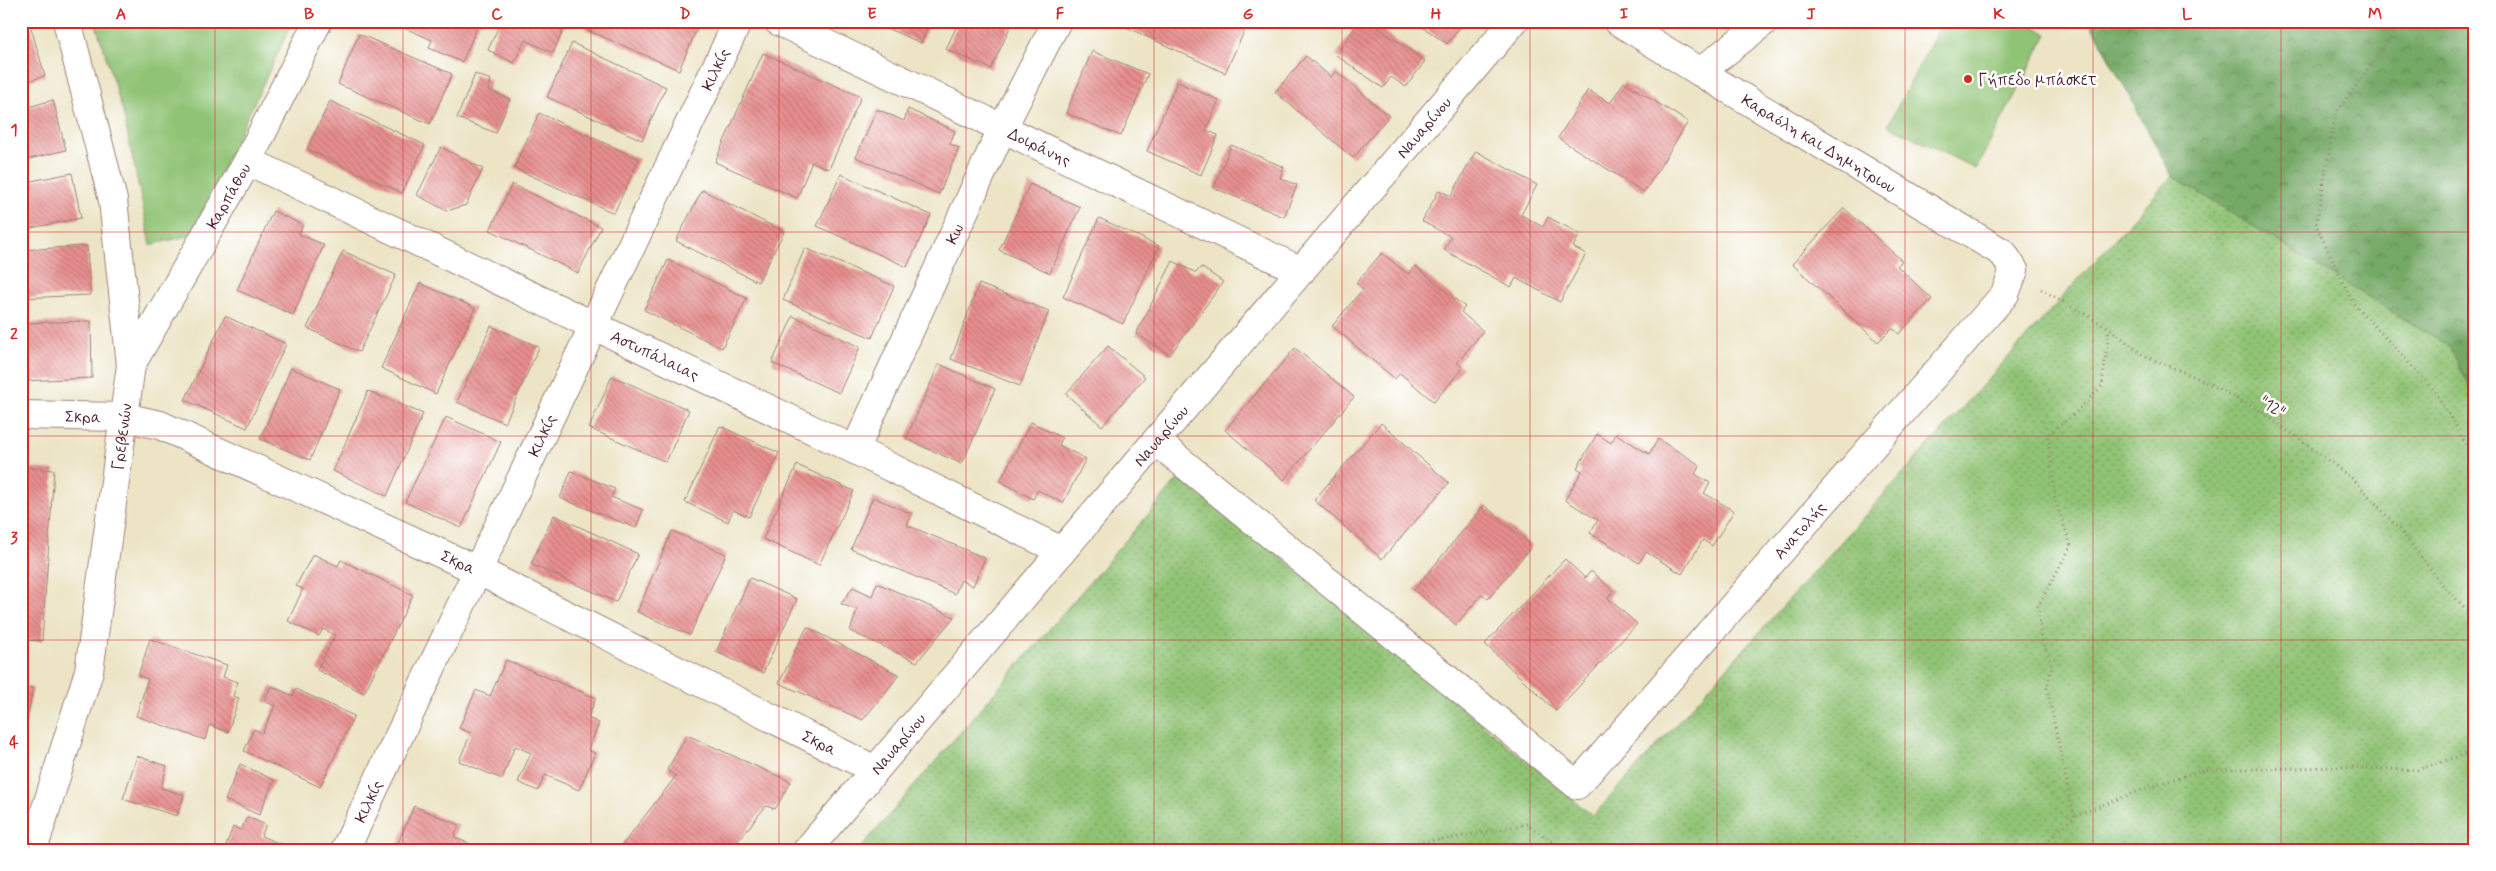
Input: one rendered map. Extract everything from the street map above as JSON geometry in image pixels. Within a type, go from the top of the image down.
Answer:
[{"type":"street","name":"Γρεβενών","points":[[33,850],[89,671],[131,365],[113,200],[68,21]]},
{"type":"street","name":"Καρπάθου","points":[[131,365],[248,161],[318,21]]},
{"type":"street","name":"Κιλκίς","points":[[344,850],[738,21]]},
{"type":"street","name":"Δοιράνης","points":[[778,21],[1300,271]]},
{"type":"street","name":"Κω","points":[[855,450],[1002,129],[1057,21]]},
{"type":"street","name":"Ναυαρίνου","points":[[807,850],[1514,21]]},
{"type":"street","name":"Καραόλη και Δημητριου","points":[[1618,21],[2002,253],[2014,270]]},
{"type":"street","points":[[1700,72],[1765,21]]},
{"type":"street","name":"Αστυπάλαιας","points":[[248,161],[593,327],[855,450],[1062,551]]},
{"type":"street","name":"Ανατολής","points":[[1156,441],[1398,641],[1577,785],[2006,294],[2014,270]]},
{"type":"street","name":"Σκρα","points":[[21,415],[123,417],[160,424],[477,570],[875,770]]},
{"type":"path","points":[[2403,21],[2336,113],[2316,225],[2353,304],[2435,391],[2475,460]]},
{"type":"path","name":"\"12\"","points":[[2014,270],[2058,300],[2109,328],[2143,355],[2202,380],[2268,415],[2352,479],[2400,530],[2446,590],[2475,618]]},
{"type":"path","points":[[2074,816],[2047,688],[2052,666],[2041,638],[2038,606],[2071,546],[2055,499],[2048,434],[2072,416],[2102,386],[2109,328]]},
{"type":"path","points":[[2039,850],[2074,816],[2150,786],[2202,770],[2343,767],[2417,770],[2475,751]]},
{"type":"path","points":[[1358,850],[1460,837],[1527,824],[1563,850]]},
{"type":"green space","points":[[95,21],[293,21],[191,235],[151,245],[123,112]]},
{"type":"green space","name":"Γήπεδο μπάσκετ","points":[[1943,21],[2025,21],[2047,34],[1976,169],[1888,125]]},
{"type":"green space","points":[[2089,21],[2475,21],[2475,397],[2450,347],[2172,176]]},
{"type":"green space","points":[[2172,176],[2450,347],[2475,397],[2475,850],[859,850],[1182,475],[1593,816]]},
{"type":"building","points":[[389,21],[480,21],[462,62],[429,48],[432,40]]},
{"type":"building","points":[[501,21],[567,21],[553,53],[525,40],[514,63],[488,50]]},
{"type":"building","points":[[588,21],[694,21],[699,24],[679,70],[585,29]]},
{"type":"building","points":[[870,21],[930,21],[921,43]]},
{"type":"building","points":[[959,21],[1013,21],[991,69],[946,49]]},
{"type":"building","points":[[1113,21],[1249,21],[1225,73]]},
{"type":"building","points":[[1359,21],[1369,21],[1425,61],[1406,87],[1391,77],[1383,88],[1336,55]]},
{"type":"building","points":[[1414,21],[1465,21],[1447,44]]},
{"type":"building","points":[[30,24],[45,76],[21,83],[21,26]]},
{"type":"building","points":[[359,34],[452,74],[430,124],[338,84]]},
{"type":"building","points":[[572,43],[666,87],[642,140],[547,97]]},
{"type":"building","points":[[1092,51],[1148,74],[1121,136],[1066,113]]},
{"type":"building","points":[[763,53],[861,97],[829,169],[812,162],[797,198],[715,162]]},
{"type":"building","points":[[1306,56],[1331,77],[1336,71],[1389,116],[1353,158],[1275,92]]},
{"type":"building","points":[[475,74],[491,80],[488,90],[510,99],[496,133],[457,118]]},
{"type":"building","points":[[1177,82],[1219,100],[1206,130],[1218,135],[1201,175],[1147,151]]},
{"type":"building","points":[[1624,82],[1688,122],[1644,192],[1558,138],[1588,90],[1610,103]]},
{"type":"building","points":[[53,100],[66,150],[21,161],[21,109]]},
{"type":"building","points":[[330,101],[425,145],[402,193],[307,149]]},
{"type":"building","points":[[877,109],[904,121],[908,109],[955,131],[950,144],[959,148],[939,194],[856,157]]},
{"type":"building","points":[[539,113],[639,159],[614,213],[514,168]]},
{"type":"building","points":[[1231,145],[1284,167],[1280,178],[1297,185],[1284,217],[1214,188]]},
{"type":"building","points":[[441,147],[483,169],[466,205],[447,211],[417,195]]},
{"type":"building","points":[[1476,151],[1537,185],[1521,215],[1543,227],[1548,217],[1580,234],[1573,247],[1586,254],[1560,302],[1516,278],[1511,287],[1444,250],[1451,237],[1422,221],[1439,190],[1451,196]]},
{"type":"building","points":[[72,173],[81,218],[21,230],[21,183]]},
{"type":"building","points":[[841,174],[931,215],[907,267],[817,226]]},
{"type":"building","points":[[512,184],[601,227],[578,273],[490,230]]},
{"type":"building","points":[[1030,184],[1080,207],[1050,273],[999,250]]},
{"type":"building","points":[[702,190],[784,232],[758,282],[676,241]]},
{"type":"building","points":[[1844,208],[1902,261],[1897,266],[1932,299],[1899,334],[1892,328],[1878,342],[1792,264]]},
{"type":"building","points":[[273,211],[303,225],[299,234],[324,245],[293,315],[237,290]]},
{"type":"building","points":[[1099,218],[1159,246],[1123,324],[1063,297]]},
{"type":"building","points":[[87,246],[90,295],[21,298],[21,250]]},
{"type":"building","points":[[805,248],[894,286],[872,338],[783,300]]},
{"type":"building","points":[[343,251],[396,275],[359,352],[307,328]]},
{"type":"building","points":[[1382,253],[1408,274],[1415,266],[1465,307],[1461,312],[1483,331],[1457,363],[1463,368],[1434,402],[1400,373],[1395,379],[1332,326],[1363,289],[1356,283]]},
{"type":"building","points":[[668,260],[747,298],[722,348],[644,310]]},
{"type":"building","points":[[1173,261],[1196,273],[1201,267],[1223,282],[1170,355],[1136,334]]},
{"type":"building","points":[[420,283],[475,308],[436,394],[381,368]]},
{"type":"building","points":[[979,284],[1049,311],[1020,386],[951,359]]},
{"type":"building","points":[[225,316],[286,344],[247,428],[185,400]]},
{"type":"building","points":[[793,316],[860,347],[839,393],[772,363]]},
{"type":"building","points":[[91,321],[92,378],[21,381],[21,323]]},
{"type":"building","points":[[491,326],[539,347],[505,423],[457,402]]},
{"type":"building","points":[[1108,346],[1145,377],[1102,426],[1066,394]]},
{"type":"building","points":[[1295,348],[1354,397],[1284,480],[1225,430]]},
{"type":"building","points":[[939,364],[995,389],[962,464],[906,439]]},
{"type":"building","points":[[291,368],[340,389],[310,460],[260,439]]},
{"type":"building","points":[[612,376],[689,410],[666,462],[589,428]]},
{"type":"building","points":[[368,391],[423,414],[387,496],[333,471]]},
{"type":"building","points":[[446,417],[501,442],[461,528],[405,502]]},
{"type":"building","points":[[1031,422],[1062,438],[1059,445],[1086,459],[1063,503],[1038,490],[1033,499],[1000,481]]},
{"type":"building","points":[[1381,423],[1449,483],[1382,559],[1314,500]]},
{"type":"building","points":[[720,426],[779,453],[749,517],[733,510],[728,522],[685,502]]},
{"type":"building","points":[[1597,434],[1611,443],[1616,434],[1649,454],[1658,439],[1700,465],[1695,474],[1710,483],[1704,493],[1734,511],[1712,546],[1703,540],[1682,574],[1646,552],[1639,563],[1590,533],[1598,520],[1565,500],[1582,471],[1577,468]]},
{"type":"building","points":[[797,465],[854,491],[819,565],[763,539]]},
{"type":"building","points":[[21,467],[54,470],[42,641],[25,640],[24,649],[21,649]]},
{"type":"building","points":[[571,471],[615,489],[611,497],[643,510],[636,528],[560,498]]},
{"type":"building","points":[[873,497],[912,514],[907,525],[985,558],[973,586],[961,580],[955,594],[851,549]]},
{"type":"building","points":[[1484,505],[1532,546],[1488,599],[1482,594],[1456,625],[1414,590]]},
{"type":"building","points":[[554,515],[638,554],[616,602],[531,564]]},
{"type":"building","points":[[672,531],[726,554],[690,635],[637,612]]},
{"type":"building","points":[[313,554],[338,566],[341,560],[413,595],[364,693],[317,670],[335,635],[323,629],[319,636],[288,621],[303,589],[296,586]]},
{"type":"building","points":[[1565,559],[1585,578],[1591,571],[1613,591],[1608,598],[1637,624],[1556,711],[1485,644]]},
{"type":"building","points":[[750,578],[797,599],[763,673],[716,652]]},
{"type":"building","points":[[877,583],[954,617],[917,662],[850,631],[857,610],[841,604],[853,587],[872,596]]},
{"type":"building","points":[[807,627],[899,675],[863,720],[779,683]]},
{"type":"building","points":[[150,639],[227,665],[223,677],[238,682],[233,696],[239,698],[228,732],[209,725],[205,740],[136,716],[148,679],[138,676]]},
{"type":"building","points":[[506,660],[596,698],[588,718],[599,723],[588,750],[595,753],[579,790],[545,775],[538,791],[518,782],[531,753],[515,746],[502,779],[459,761],[471,733],[459,728],[476,690],[490,696]]},
{"type":"building","points":[[21,686],[33,688],[22,742],[21,742]]},
{"type":"building","points":[[271,686],[293,696],[296,689],[354,716],[320,787],[244,751],[254,729],[262,733],[275,706],[264,701]]},
{"type":"building","points":[[687,735],[791,782],[775,809],[766,806],[731,850],[628,850],[622,845],[676,776],[667,770]]},
{"type":"building","points":[[137,756],[167,766],[161,788],[184,795],[177,816],[123,799]]},
{"type":"building","points":[[240,764],[274,780],[259,815],[225,800]]},
{"type":"building","points":[[414,806],[459,825],[454,837],[484,850],[395,850]]},
{"type":"building","points":[[247,817],[266,825],[261,836],[286,846],[284,850],[224,850],[233,827],[241,830]]},
{"type":"place","name":"Γήπεδο μπάσκετ","points":[[1968,79]]}]
